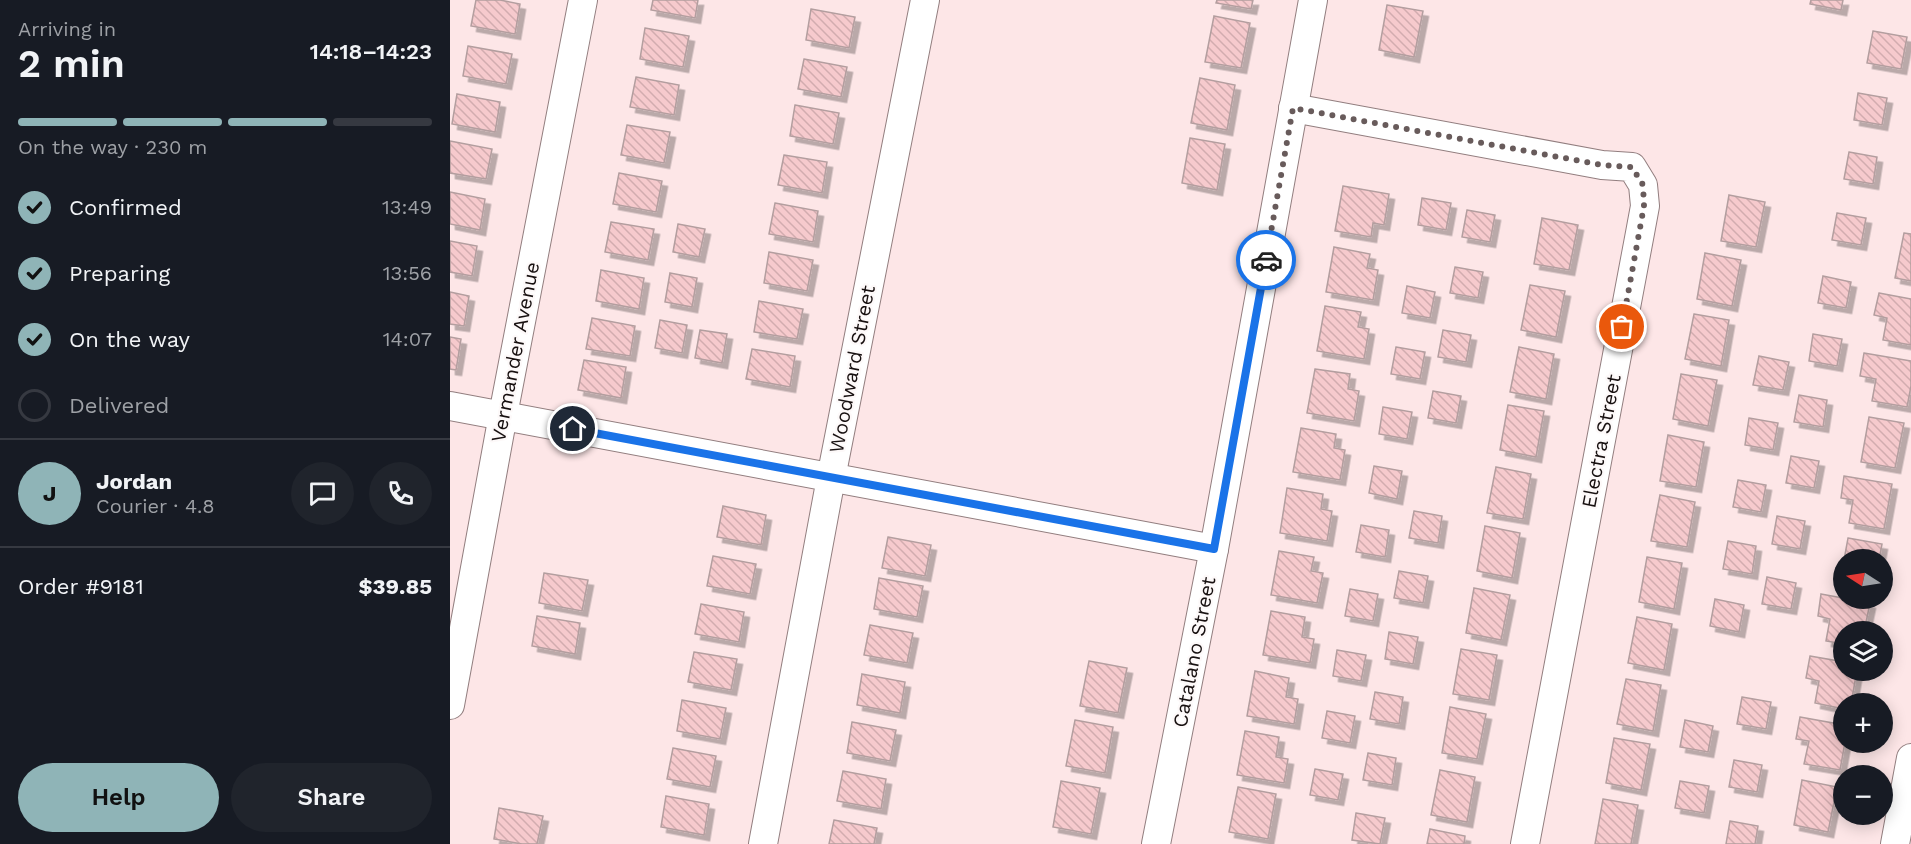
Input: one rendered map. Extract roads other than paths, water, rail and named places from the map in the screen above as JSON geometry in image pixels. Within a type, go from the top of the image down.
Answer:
[{"type":"street","name":"Vermander Avenue","points":[[450,705],[583,0]]},
{"type":"street","name":"Woodward Street","points":[[763,844],[924,0]]},
{"type":"street","name":"Catalano Street","points":[[1156,844],[1214,549],[1313,0]]},
{"type":"street","name":"Electra Street","points":[[1293,108],[1602,165],[1632,167],[1643,185],[1644,206],[1640,233],[1525,844]]},
{"type":"street","points":[[450,406],[1214,549]]},
{"type":"street","points":[[1895,844],[1911,758]]}]
